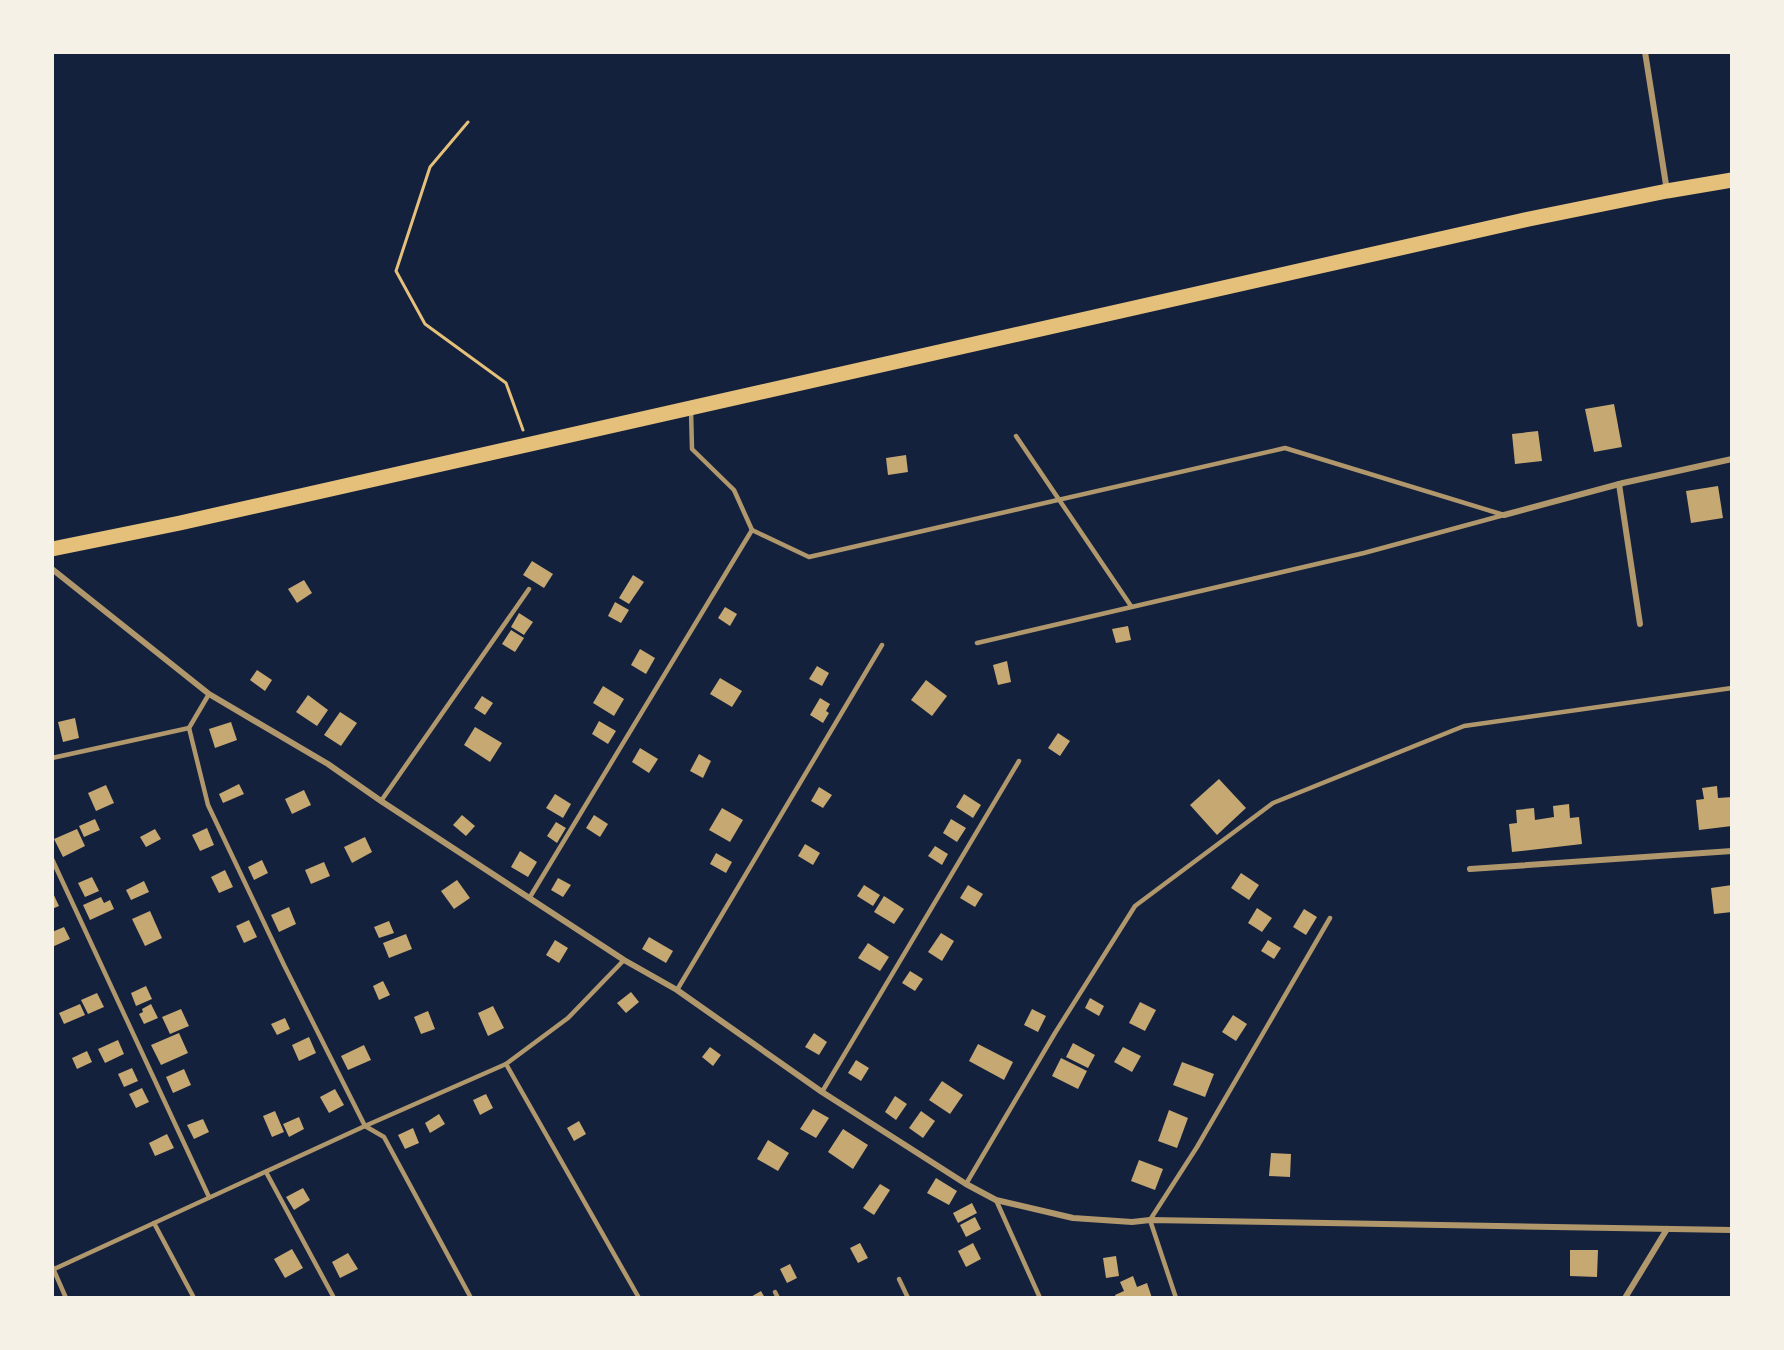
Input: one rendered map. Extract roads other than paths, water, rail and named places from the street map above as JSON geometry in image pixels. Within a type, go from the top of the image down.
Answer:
[{"type":"main road","points":[[52,549],[180,523],[1495,227],[1731,180]]},
{"type":"street","points":[[1645,52],[1667,191]]},
{"type":"street","points":[[1504,515],[1619,484],[1731,459]]},
{"type":"street","points":[[1619,484],[1640,624]]},
{"type":"street","points":[[52,569],[209,694],[328,764],[624,960],[677,990],[822,1092],[966,1184],[996,1200],[1073,1218],[1132,1222],[1150,1220],[1731,1230]]},
{"type":"street","points":[[1470,869],[1731,851]]},
{"type":"street","points":[[1625,1298],[1667,1230]]},
{"type":"lane","points":[[690,408],[692,449],[734,490],[752,530],[809,557],[1285,448],[1504,515]]},
{"type":"lane","points":[[1016,436],[1131,606]]},
{"type":"lane","points":[[977,642],[1364,553],[1504,515]]},
{"type":"lane","points":[[530,897],[752,530]]},
{"type":"lane","points":[[381,801],[529,589]]},
{"type":"lane","points":[[677,990],[882,645]]},
{"type":"lane","points":[[966,1184],[1055,1033],[1135,906],[1273,803],[1464,726],[1731,688]]},
{"type":"lane","points":[[209,694],[189,728],[208,805],[284,965],[365,1126],[384,1137],[471,1298]]},
{"type":"lane","points":[[52,758],[189,728]]},
{"type":"lane","points":[[822,1092],[1019,761]]},
{"type":"lane","points":[[52,859],[209,1197]]},
{"type":"lane","points":[[1176,1298],[1150,1220],[1197,1147],[1330,918]]},
{"type":"lane","points":[[66,1298],[53,1268],[506,1064],[568,1018],[624,960]]},
{"type":"lane","points":[[506,1064],[639,1298]]},
{"type":"lane","points":[[266,1173],[334,1298]]},
{"type":"lane","points":[[996,1200],[1040,1298]]},
{"type":"lane","points":[[154,1223],[194,1298]]},
{"type":"lane","points":[[900,1279],[908,1298]]},
{"type":"lane","points":[[775,1292],[778,1298]]}]
